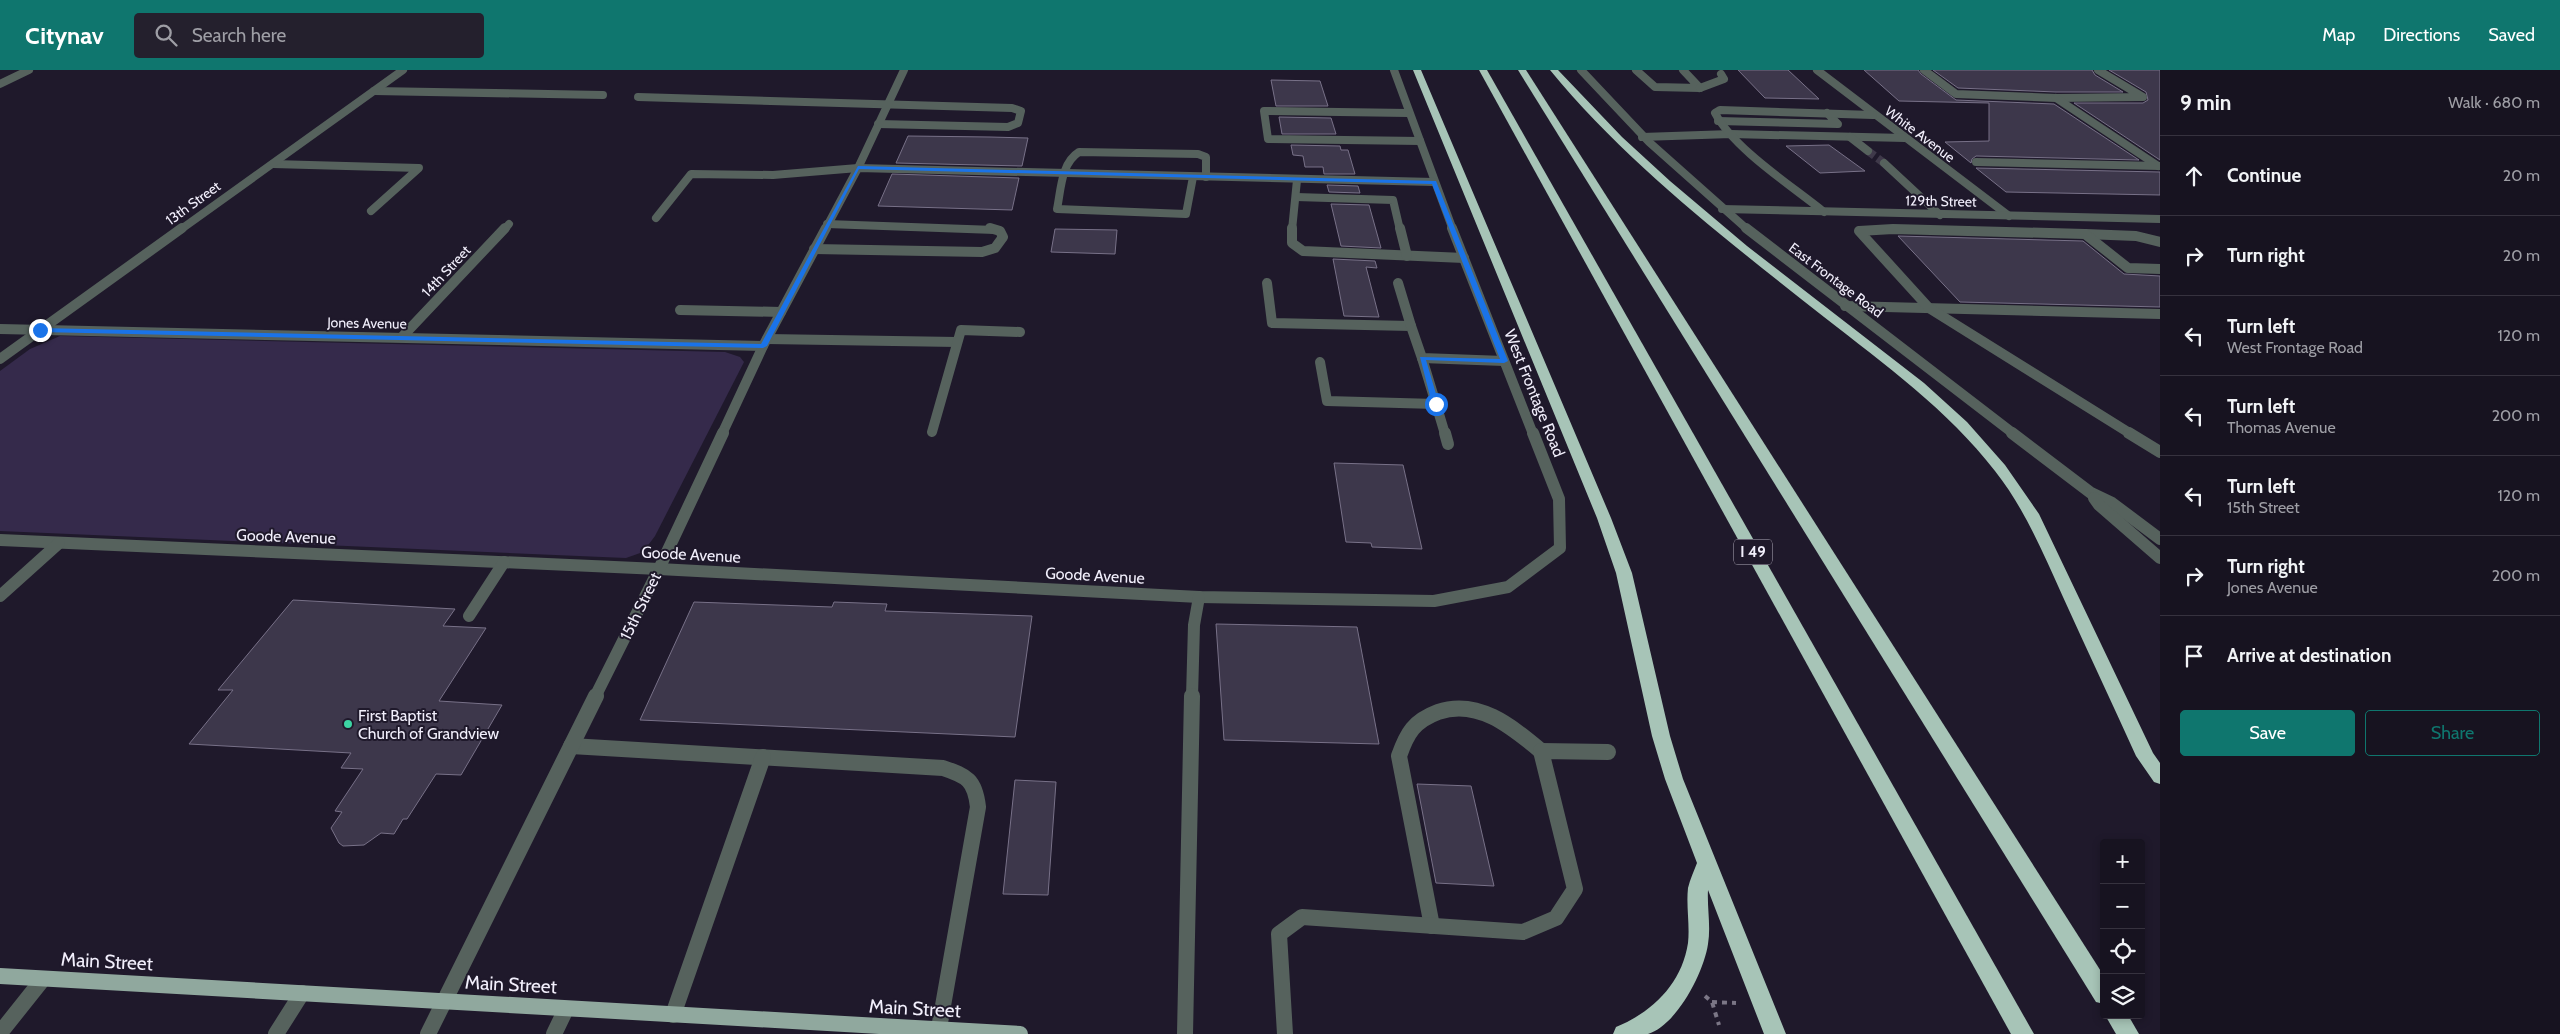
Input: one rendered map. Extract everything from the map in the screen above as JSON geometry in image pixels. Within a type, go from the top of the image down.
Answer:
[{"type":"highway","points":[[1417,70],[1604,518],[1624,573],[1662,736],[1674,779],[1775,1034]]},
{"type":"highway","name":"I 49","points":[[1483,70],[2023,1034]]},
{"type":"highway","points":[[1522,70],[2100,989]]},
{"type":"highway","points":[[1554,70],[1619,139],[1667,183],[1743,248],[1920,386],[1962,425],[2000,468],[2032,514],[2145,756],[2160,777]]},
{"type":"highway","points":[[1624,1034],[1652,1020],[1669,1004],[1685,982],[1698,945],[1700,918],[1698,892],[1707,863]]},
{"type":"highway","points":[[2119,1019],[2128,1034]]},
{"type":"main road","name":"Main Street","points":[[0,976],[938,1032],[1020,1034]]},
{"type":"street","points":[[0,84],[29,70]]},
{"type":"street","name":"13th Street","points":[[0,359],[403,70]]},
{"type":"street","name":"15th Street","points":[[428,1034],[659,568],[765,342],[858,168],[904,70]]},
{"type":"street","name":"West Frontage Road","points":[[1379,599],[1434,601],[1508,588],[1560,548],[1559,498],[1434,182],[1394,70]]},
{"type":"street","name":"East Frontage Road","points":[[1581,70],[1642,137],[1722,209],[1845,306],[2091,494],[2112,503],[2160,539]]},
{"type":"street","points":[[1636,70],[1655,87],[1700,88],[1724,79],[1721,74]]},
{"type":"street","points":[[1682,70],[1700,88]]},
{"type":"street","name":"White Avenue","points":[[1817,70],[2009,216]]},
{"type":"street","points":[[1924,70],[1956,94],[2056,98],[2143,97],[2098,70]]},
{"type":"street","points":[[374,91],[603,96]]},
{"type":"street","points":[[638,97],[888,103],[1012,108],[1022,111],[1018,123],[1008,127],[878,124]]},
{"type":"street","points":[[2056,98],[2159,166]]},
{"type":"street","points":[[1408,113],[1264,110],[1268,139],[1420,141]]},
{"type":"street","points":[[1824,212],[1731,134],[1718,121],[1715,113],[1720,110],[1873,114]]},
{"type":"street","points":[[1718,121],[1838,124],[1827,114]]},
{"type":"street","points":[[1642,137],[1731,134],[1904,138]]},
{"type":"street","points":[[1850,137],[1868,151]]},
{"type":"street","points":[[1193,177],[1186,214],[1057,208],[1064,173],[1071,157],[1079,152],[1198,154],[1206,157],[1206,177]]},
{"type":"street","points":[[1976,162],[2159,166]]},
{"type":"street","points":[[1884,163],[1940,214]]},
{"type":"street","points":[[272,164],[419,168],[371,210]]},
{"type":"street","points":[[656,218],[691,174],[773,175],[858,168],[1434,182]]},
{"type":"street","points":[[1297,180],[1291,236],[1292,242],[1303,251],[1464,258]]},
{"type":"street","points":[[1296,197],[1393,200],[1407,256]]},
{"type":"street","name":"129th Street","points":[[1722,209],[2160,219]]},
{"type":"street","points":[[2110,218],[2136,236]]},
{"type":"street","name":"14th Street","points":[[402,337],[509,224]]},
{"type":"street","points":[[814,249],[972,253],[990,251],[1000,245],[1003,237],[1000,231],[989,228],[827,224]]},
{"type":"street","points":[[2160,242],[2136,236],[2085,234],[1893,229],[1859,231],[1929,308],[2160,452]]},
{"type":"street","points":[[2085,234],[2128,268],[2160,269]]},
{"type":"street","points":[[1267,283],[1272,322],[1411,326]]},
{"type":"street","points":[[1398,283],[1448,444]]},
{"type":"street","points":[[1845,306],[2160,314]]},
{"type":"street","points":[[680,310],[781,312]]},
{"type":"street","name":"Jones Avenue","points":[[0,329],[765,342],[957,342]]},
{"type":"street","points":[[932,432],[961,330],[1020,332]]},
{"type":"street","points":[[1422,358],[1504,361]]},
{"type":"street","points":[[1320,362],[1327,401],[1436,404]]},
{"type":"street","name":"East Frontage Road","points":[[2091,494],[2099,505],[2160,558]]},
{"type":"street","name":"Goode Avenue","points":[[0,540],[659,568],[1198,597],[1379,599]]},
{"type":"street","points":[[0,596],[59,543]]},
{"type":"street","points":[[469,616],[504,562]]},
{"type":"street","points":[[1185,1034],[1194,624],[1198,597]]},
{"type":"street","points":[[1285,1034],[1279,934],[1302,917],[1432,926],[1523,932],[1556,918],[1575,890],[1541,751],[1505,722],[1480,710],[1456,707],[1437,711],[1409,729],[1399,756],[1432,926]]},
{"type":"street","points":[[571,746],[943,768],[967,776],[977,788],[978,807],[938,1032]]},
{"type":"street","points":[[1541,751],[1608,752]]},
{"type":"street","points":[[673,1015],[762,757]]},
{"type":"street","points":[[0,1033],[43,979]]},
{"type":"street","points":[[276,1034],[302,993]]},
{"type":"street","points":[[554,1034],[566,1009]]},
{"type":"path","points":[[1705,996],[1712,1002],[1719,1025]]},
{"type":"path","points":[[1712,1002],[1737,1004]]},
{"type":"shaded area","points":[[60,336],[725,352],[740,357],[744,362],[655,536],[643,552],[626,558],[0,531],[0,371],[30,349]]},
{"type":"building","points":[[1738,70],[1788,70],[1819,99],[1765,98]]},
{"type":"building","points":[[1864,70],[1918,70],[1956,100],[2054,104],[2139,160],[1976,156],[1972,159],[1971,163],[1945,142],[1989,141],[1989,103],[1899,101]]},
{"type":"building","points":[[1933,70],[2092,70],[2095,75],[2123,92],[2056,92],[1958,88]]},
{"type":"building","points":[[2109,70],[2160,70],[2160,160],[2074,103],[2143,103],[2148,100],[2146,92]]},
{"type":"building","points":[[1271,80],[1320,81],[1328,106],[1276,106]]},
{"type":"building","points":[[1279,117],[1331,118],[1336,134],[1282,134]]},
{"type":"building","points":[[908,136],[1028,138],[1022,166],[896,163]]},
{"type":"building","points":[[1291,145],[1340,146],[1341,150],[1348,150],[1355,174],[1324,174],[1323,167],[1305,167],[1303,156],[1293,155]]},
{"type":"building","points":[[1829,145],[1865,171],[1820,173],[1786,146]]},
{"type":"building","points":[[1976,168],[2160,172],[2160,195],[2006,192]]},
{"type":"building","points":[[892,174],[1019,178],[1012,210],[878,206]]},
{"type":"building","points":[[1327,185],[1358,186],[1360,193],[1329,192]]},
{"type":"building","points":[[1331,204],[1369,205],[1381,248],[1341,246]]},
{"type":"building","points":[[1055,229],[1117,230],[1115,254],[1051,252]]},
{"type":"building","points":[[1898,236],[2083,241],[2124,274],[2160,276],[2160,307],[1960,302]]},
{"type":"building","points":[[1333,259],[1375,261],[1377,268],[1366,267],[1379,317],[1344,316]]},
{"type":"building","points":[[1334,463],[1403,465],[1422,549],[1372,547],[1371,543],[1346,542]]},
{"type":"building","name":"First Baptist Church of Grandview","points":[[293,600],[455,609],[443,626],[486,628],[439,701],[502,705],[461,775],[436,774],[407,819],[403,819],[394,834],[381,833],[364,845],[343,846],[339,843],[331,828],[342,812],[335,811],[363,769],[341,768],[351,753],[189,744],[233,690],[218,690]]},
{"type":"building","points":[[694,602],[832,607],[834,602],[887,604],[885,611],[1032,616],[1015,737],[640,720]]},
{"type":"building","points":[[1216,624],[1357,627],[1379,744],[1224,740]]},
{"type":"building","points":[[1015,780],[1056,782],[1048,895],[1003,894]]},
{"type":"building","points":[[1417,784],[1471,786],[1494,886],[1436,883]]},
{"type":"tunnel","points":[[1868,151],[1884,163]]},
{"type":"place","name":"First Baptist Church of Grandview","points":[[348,724]]},
{"type":"route","points":[[40,330],[763,346],[858,168],[1434,182],[1504,361],[1422,358],[1436,404]]}]
